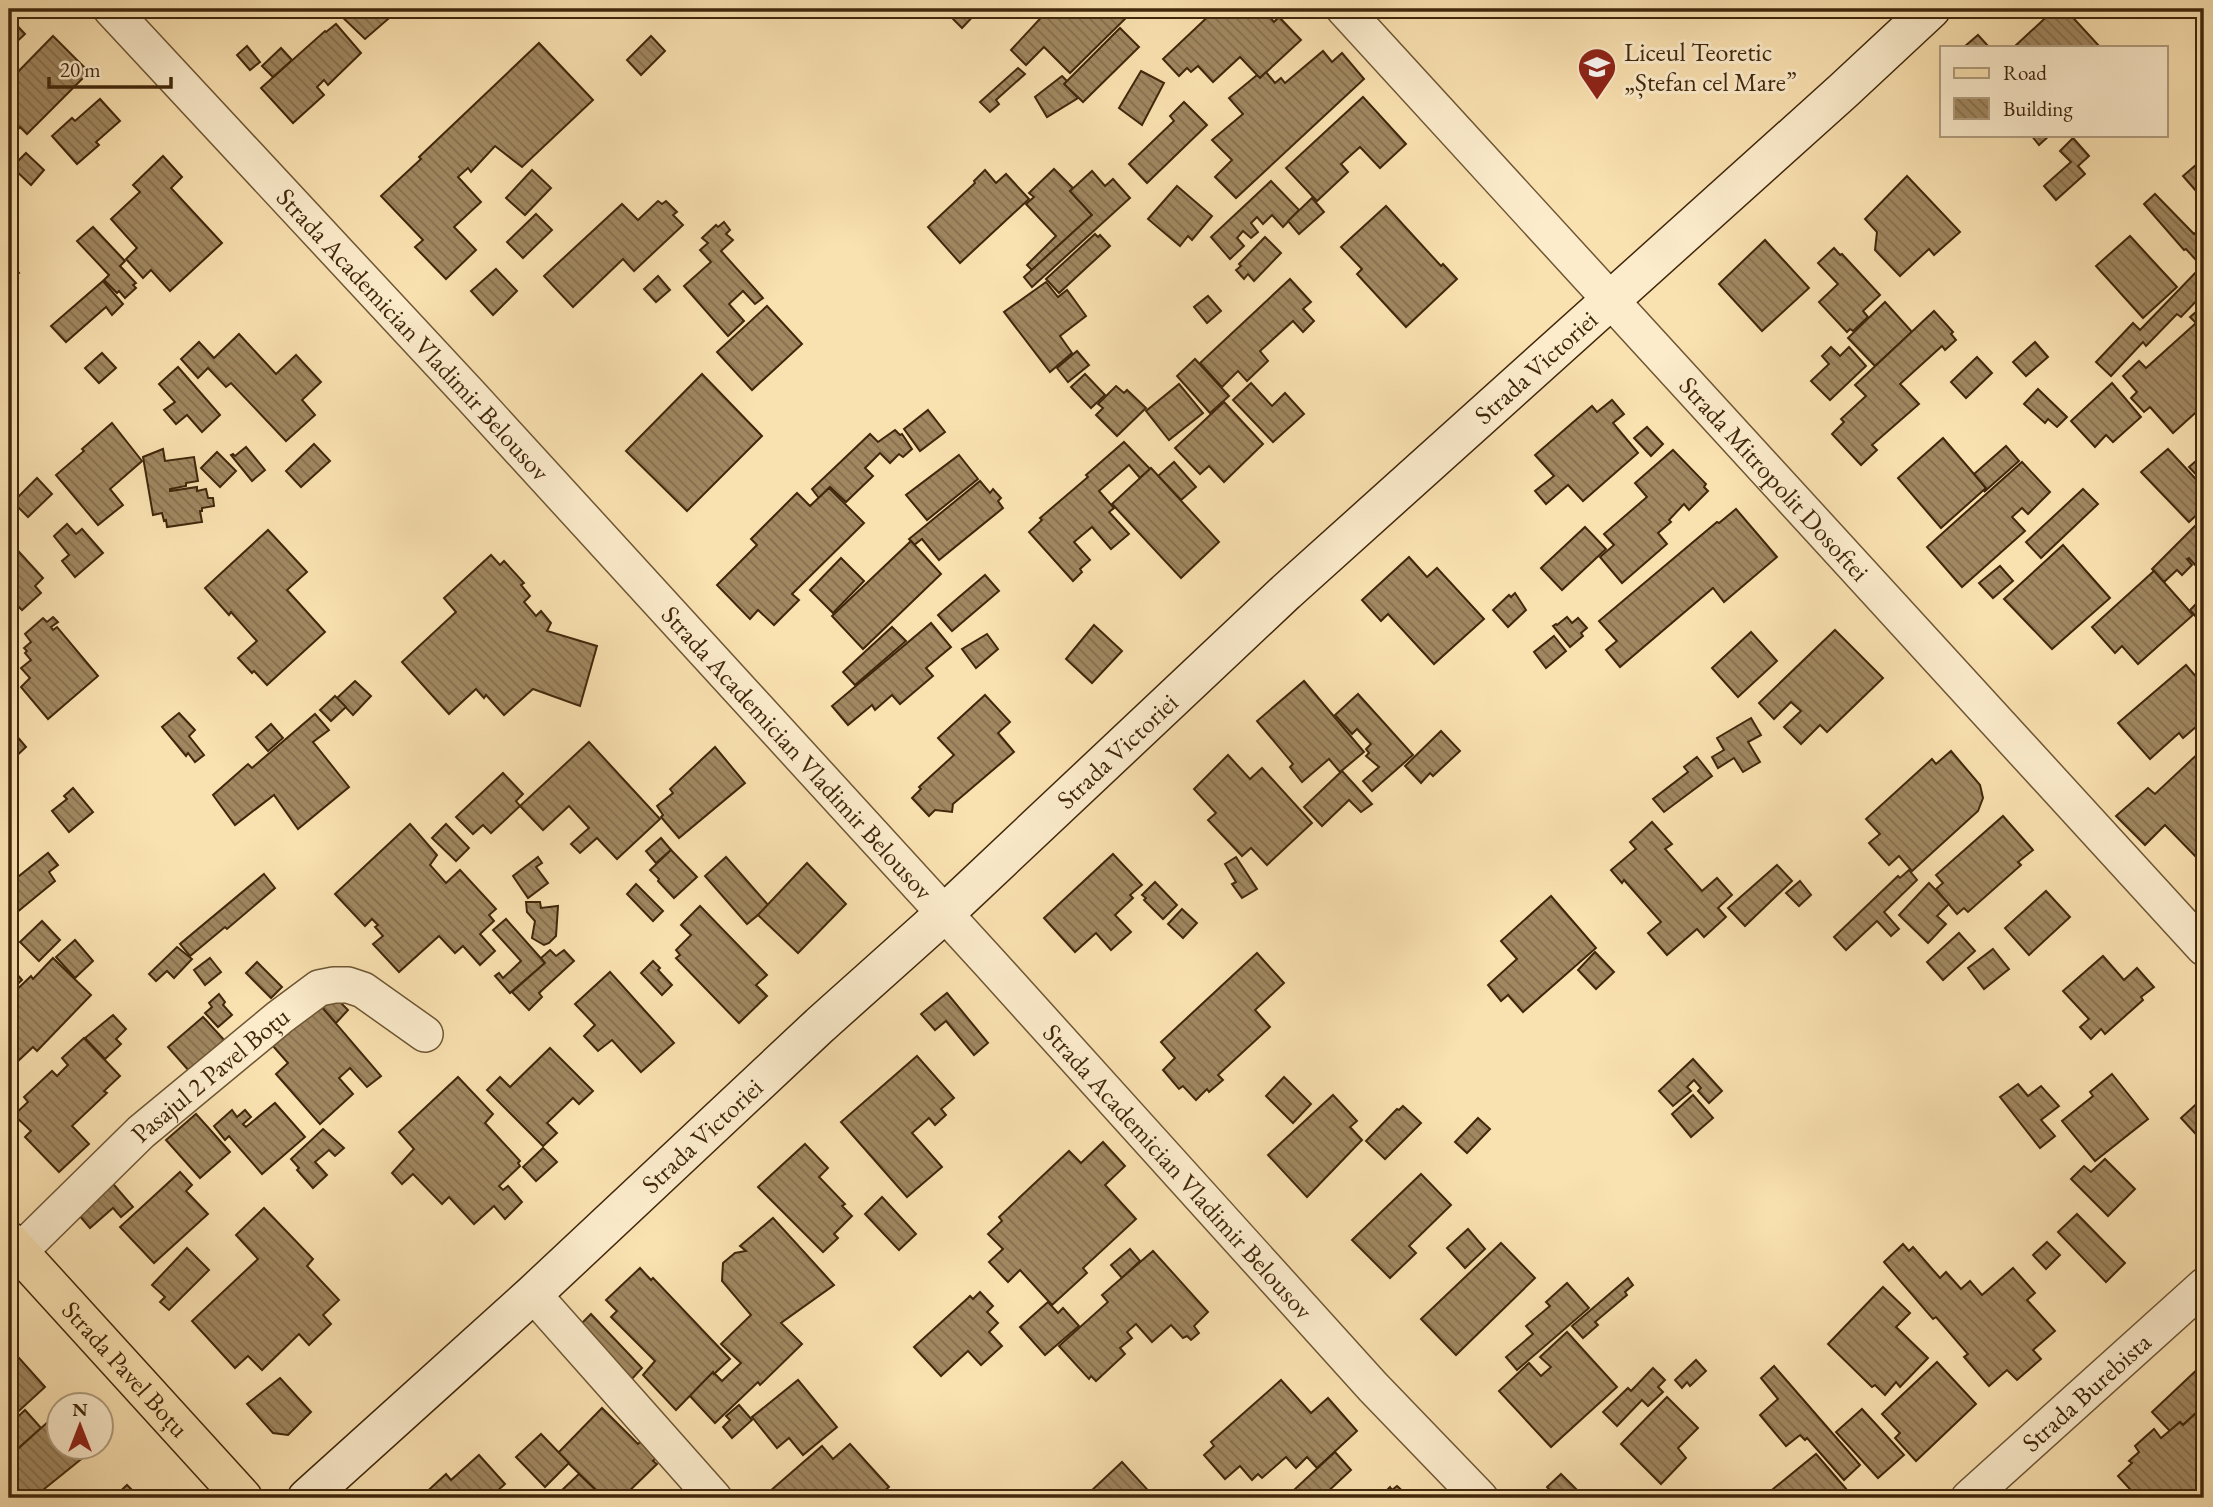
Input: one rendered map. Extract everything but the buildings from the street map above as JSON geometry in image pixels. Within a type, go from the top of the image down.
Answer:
[{"type":"main road","name":"Strada Pavel Boțu","points":[[14,1247],[243,1498]]},
{"type":"street","name":"Strada Academician Vladimir Belousov","points":[[111,9],[472,397],[1373,1387],[1480,1498]]},
{"type":"street","name":"Strada Mitropolit Dosoftei","points":[[1344,9],[2204,948]]},
{"type":"street","name":"Strada Victoriei","points":[[307,1498],[533,1294],[820,1025],[944,914],[1210,662],[1843,92],[1931,9]]},
{"type":"street","name":"Pasajul 2 Pavel Boțu","points":[[14,1247],[141,1132],[319,988],[348,985],[363,990],[425,1034]]},
{"type":"street","name":"Strada Burebista","points":[[1969,1498],[2204,1286]]},
{"type":"street","points":[[533,1294],[714,1498]]},
{"type":"place","name":"Liceul Teoretic „Ștefan cel Mare”","points":[[1597,101]]}]
